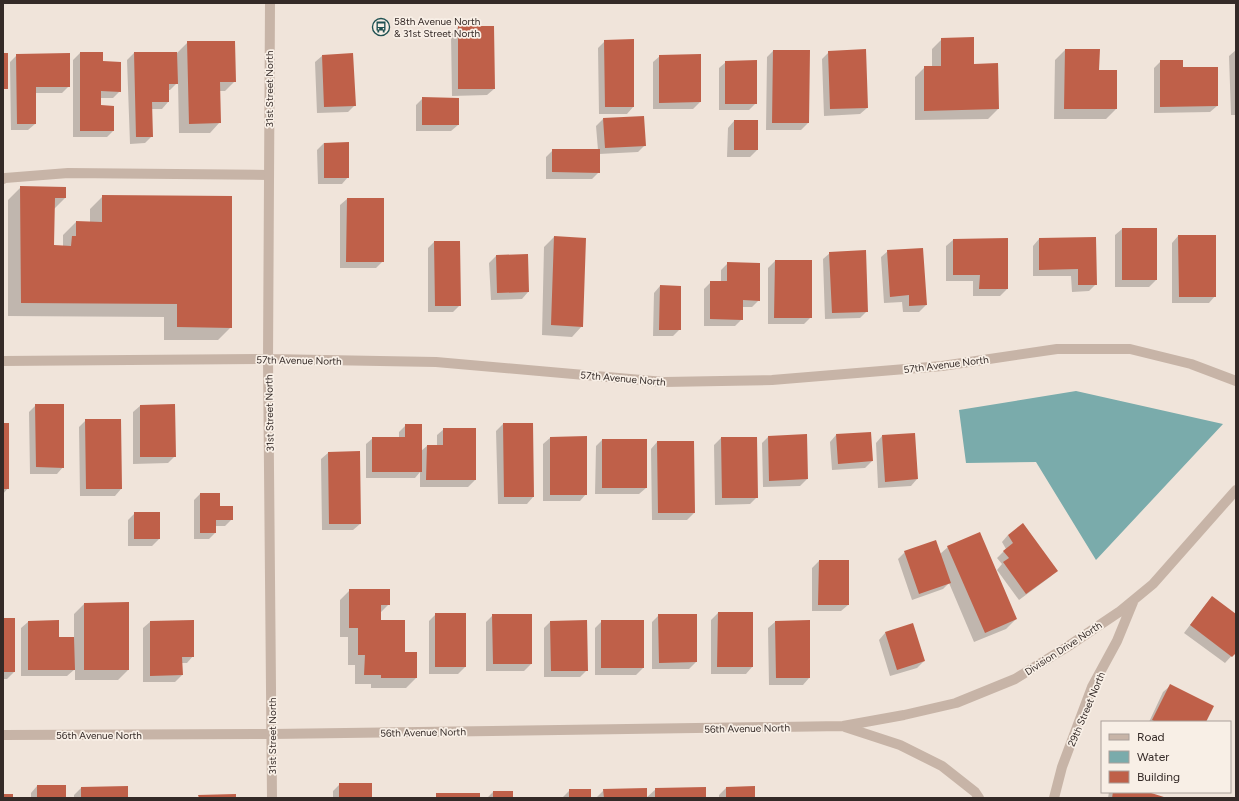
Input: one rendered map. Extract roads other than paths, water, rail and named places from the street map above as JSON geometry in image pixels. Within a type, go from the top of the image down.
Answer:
[{"type":"street","name":"31st Street North","points":[[270,3],[268,359],[272,798]]},
{"type":"street","points":[[3,179],[68,173],[269,175]]},
{"type":"street","name":"57th Avenue North","points":[[3,361],[268,359],[436,362],[664,382],[772,380],[942,366],[1057,349],[1130,349],[1191,364],[1236,381]]},
{"type":"street","name":"Division Drive North","points":[[843,726],[904,715],[956,703],[1015,679],[1067,647],[1119,612],[1153,584],[1236,490]]},
{"type":"street","name":"29th Street North","points":[[1054,798],[1062,767],[1092,687],[1117,641],[1134,600]]},
{"type":"street","points":[[843,726],[900,745],[942,766],[975,792],[979,798]]},
{"type":"street","name":"56th Avenue North","points":[[3,735],[272,734],[843,726]]},
{"type":"water","points":[[1076,391],[1223,424],[1096,560],[1036,462],[966,463],[959,410]]},
{"type":"place","name":"58th Avenue North & 31st Street North","points":[[381,27]]}]
